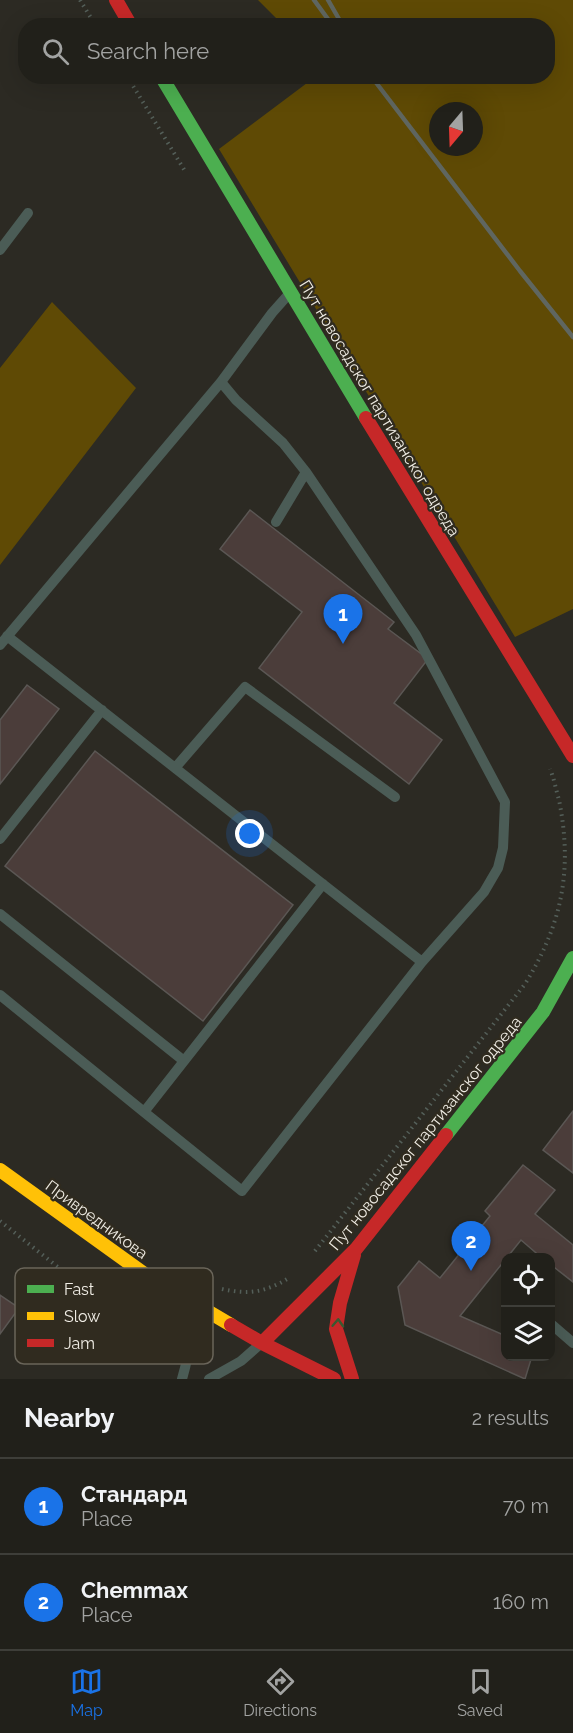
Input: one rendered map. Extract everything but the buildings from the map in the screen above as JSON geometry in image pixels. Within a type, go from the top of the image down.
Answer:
[{"type":"street","points":[[116,0],[126,18]]},
{"type":"street","name":"Пут новосадског партизанског одреда","points":[[166,84],[290,293],[573,756]]},
{"type":"street","name":"Пут новосадског партизанског одреда","points":[[262,1343],[356,1249],[543,1012],[573,958]]},
{"type":"street","name":"Привредникова","points":[[0,1170],[136,1268]]},
{"type":"street","points":[[352,1379],[336,1329],[346,1277],[356,1249]]},
{"type":"street","name":"Привредникова","points":[[213,1315],[262,1343],[334,1379]]},
{"type":"lane","points":[[0,250],[28,213]]},
{"type":"lane","points":[[0,645],[220,382],[290,293]]},
{"type":"lane","points":[[0,995],[242,1191],[422,962],[484,892],[498,868],[506,825],[505,802],[416,634],[284,443],[236,400],[220,382]]},
{"type":"lane","points":[[276,522],[306,472]]},
{"type":"lane","points":[[7,636],[422,962]]},
{"type":"lane","points":[[175,768],[244,687],[395,797]]},
{"type":"lane","points":[[0,839],[102,710]]},
{"type":"lane","points":[[144,1112],[323,884]]},
{"type":"lane","points":[[0,914],[184,1061]]},
{"type":"lane","points":[[555,1327],[568,1336],[573,1343]]},
{"type":"lane","points":[[209,1379],[241,1361],[262,1343]]},
{"type":"lane","points":[[182,1379],[186,1364]]},
{"type":"path","points":[[80,0],[91,18]]},
{"type":"path","points":[[132,84],[188,175]]},
{"type":"path","points":[[315,1251],[525,984],[554,930],[563,897],[567,861],[563,818],[551,772],[545,762]]},
{"type":"path","points":[[0,1221],[59,1268]]},
{"type":"path","points":[[217,1288],[240,1293],[270,1289],[293,1275]]},
{"type":"shaded area","points":[[258,0],[573,0],[573,609],[515,637],[219,149],[306,84],[555,84],[555,18],[276,18]]},
{"type":"shaded area","points":[[52,302],[136,388],[0,565],[0,368]]},
{"type":"railway","points":[[314,0],[327,18]]},
{"type":"railway","points":[[328,0],[338,18]]},
{"type":"railway","points":[[377,84],[573,337]]},
{"type":"traffic: fast","points":[[166,84],[366,418]]},
{"type":"traffic: fast","points":[[446,1135],[543,1012],[573,958]]},
{"type":"traffic: slow","points":[[0,1170],[136,1268]]},
{"type":"traffic: slow","points":[[213,1314],[231,1325]]},
{"type":"traffic: jam","points":[[116,0],[126,18]]},
{"type":"traffic: jam","points":[[366,418],[573,756]]},
{"type":"traffic: jam","points":[[262,1343],[356,1249],[446,1135]]},
{"type":"traffic: jam","points":[[352,1379],[336,1329],[340,1303],[354,1255]]},
{"type":"traffic: jam","points":[[231,1325],[334,1379]]},
{"type":"place","name":"Стандард","points":[[343,644]]},
{"type":"place","name":"Chemmax","points":[[471,1271]]}]
